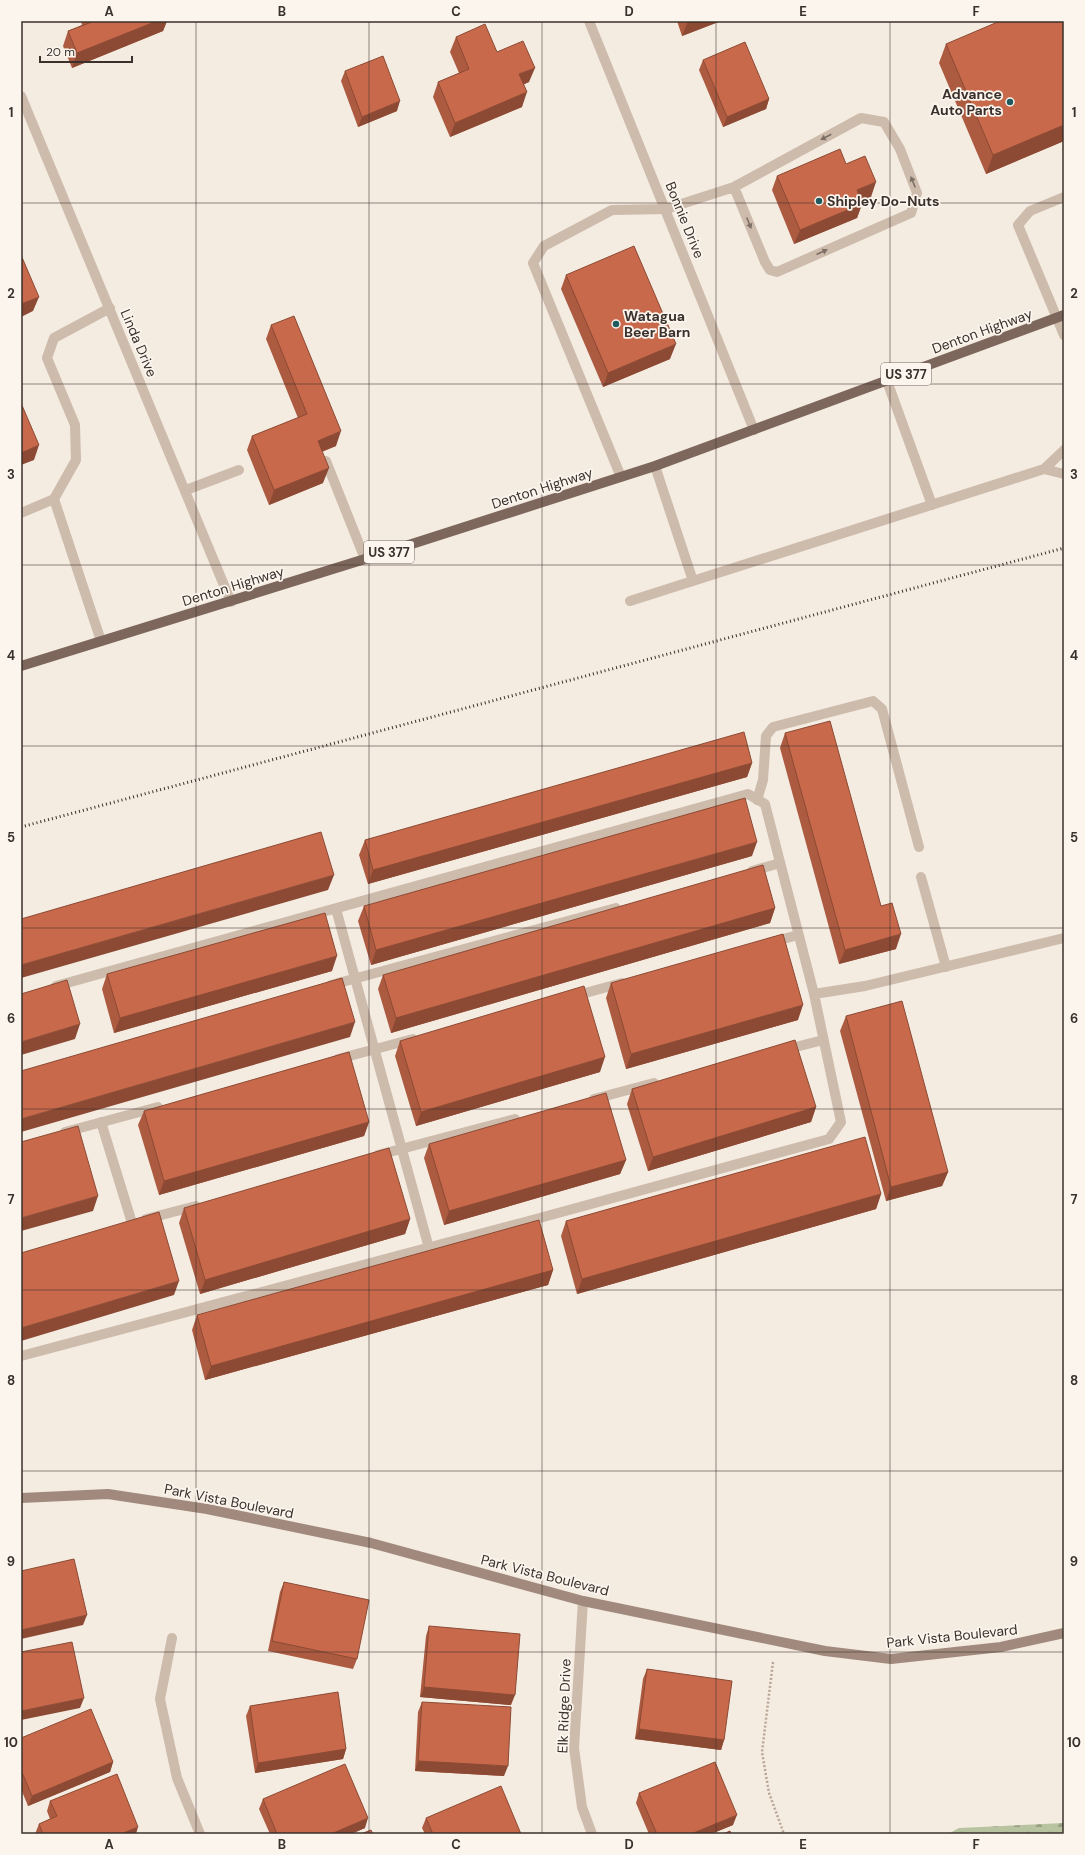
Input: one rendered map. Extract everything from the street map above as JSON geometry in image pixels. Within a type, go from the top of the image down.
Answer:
[{"type":"main road","name":"Denton Highway","points":[[21,666],[231,602],[655,466],[1061,317]]},
{"type":"street","name":"Bonnie Drive","points":[[589,21],[754,430]]},
{"type":"street","name":"Linda Drive","points":[[21,96],[186,490],[231,602]]},
{"type":"street","points":[[621,477],[533,263],[544,246],[612,210],[666,209],[734,187],[861,118],[884,122],[900,149],[917,192],[911,213],[777,272],[770,270],[765,262],[734,187]]},
{"type":"street","points":[[1064,197],[1030,211],[1018,225],[1061,317],[1064,335]]},
{"type":"street","points":[[21,513],[54,499],[76,460],[75,425],[47,358],[54,338],[110,308]]},
{"type":"street","points":[[887,381],[932,505]]},
{"type":"street","points":[[630,601],[1044,469],[1064,450]]},
{"type":"street","points":[[326,461],[365,559]]},
{"type":"street","points":[[655,466],[693,581]]},
{"type":"street","points":[[1044,469],[1064,474]]},
{"type":"street","points":[[186,490],[239,470]]},
{"type":"street","points":[[54,499],[101,641]]},
{"type":"street","points":[[758,800],[763,780],[766,736],[772,727],[873,701],[882,709],[919,847]]},
{"type":"street","points":[[21,1356],[429,1248],[829,1139],[841,1122],[814,994],[765,804],[748,794],[44,990]]},
{"type":"street","points":[[742,874],[780,863]]},
{"type":"street","points":[[921,877],[946,968]]},
{"type":"street","points":[[324,987],[628,904]]},
{"type":"street","points":[[336,909],[429,1248]]},
{"type":"street","points":[[760,945],[798,935]]},
{"type":"street","points":[[814,994],[850,989],[946,968],[1064,938]]},
{"type":"street","points":[[567,997],[629,981]]},
{"type":"street","points":[[329,1062],[421,1037]]},
{"type":"street","points":[[777,1051],[823,1040]]},
{"type":"street","points":[[586,1101],[662,1081]]},
{"type":"street","points":[[58,1134],[170,1104]]},
{"type":"street","points":[[371,1157],[524,1117]]},
{"type":"street","points":[[101,1122],[128,1224],[209,1202]]},
{"type":"street","name":"Park Vista Boulevard","points":[[21,1498],[108,1494],[207,1509],[371,1543],[583,1601],[825,1652],[891,1659],[1001,1647],[1064,1633]]},
{"type":"street","name":"Elk Ridge Drive","points":[[583,1601],[574,1748],[582,1807],[592,1834]]},
{"type":"street","points":[[172,1638],[160,1698],[177,1778],[200,1834]]},
{"type":"path","points":[[776,1641],[762,1752],[769,1793],[784,1834]]},
{"type":"green space","points":[[1064,1823],[1064,1834],[948,1834],[959,1828]]},
{"type":"building","points":[[92,21],[157,21],[77,53],[68,31]]},
{"type":"building","name":"Advance Auto Parts","points":[[1000,21],[1064,21],[1064,125],[993,155],[946,44]]},
{"type":"building","points":[[485,24],[497,52],[523,41],[535,68],[519,74],[527,92],[455,123],[438,82],[469,69],[456,37]]},
{"type":"building","points":[[745,42],[769,99],[727,117],[703,60]]},
{"type":"building","points":[[383,56],[400,101],[362,117],[345,71]]},
{"type":"building","name":"Shipley Do-Nuts","points":[[840,149],[846,164],[865,156],[876,182],[857,190],[862,204],[800,230],[777,176]]},
{"type":"building","name":"Watagua Beer Barn","points":[[634,246],[676,344],[608,373],[566,275]]},
{"type":"building","points":[[21,255],[39,297],[21,304]]},
{"type":"building","points":[[294,316],[341,431],[318,441],[329,468],[274,490],[252,436],[307,414],[271,325]]},
{"type":"building","points":[[21,403],[39,445],[21,453]]},
{"type":"building","points":[[830,721],[881,906],[892,903],[901,934],[845,950],[785,733]]},
{"type":"building","points":[[744,732],[752,763],[373,870],[365,840]]},
{"type":"building","points":[[745,798],[757,842],[376,950],[364,906]]},
{"type":"building","points":[[321,832],[334,875],[21,965],[21,919]]},
{"type":"building","points":[[763,865],[775,908],[396,1018],[383,975]]},
{"type":"building","points":[[325,913],[337,956],[120,1018],[107,974]]},
{"type":"building","points":[[783,934],[803,1005],[631,1054],[611,983]]},
{"type":"building","points":[[342,978],[355,1022],[21,1119],[21,1071]]},
{"type":"building","points":[[67,980],[80,1024],[21,1042],[21,994]]},
{"type":"building","points":[[584,986],[605,1057],[421,1112],[400,1041]]},
{"type":"building","points":[[902,1001],[948,1172],[891,1187],[846,1016]]},
{"type":"building","points":[[795,1040],[816,1107],[653,1157],[632,1089]]},
{"type":"building","points":[[349,1052],[369,1122],[164,1181],[144,1111]]},
{"type":"building","points":[[606,1093],[626,1160],[449,1211],[429,1144]]},
{"type":"building","points":[[78,1126],[98,1196],[21,1218],[21,1142]]},
{"type":"building","points":[[865,1137],[881,1194],[582,1279],[566,1221]]},
{"type":"building","points":[[389,1148],[410,1219],[205,1280],[184,1208]]},
{"type":"building","points":[[159,1212],[179,1281],[21,1328],[21,1253]]},
{"type":"building","points":[[539,1220],[553,1270],[211,1366],[197,1315]]},
{"type":"building","points":[[74,1559],[87,1615],[21,1630],[21,1571]]},
{"type":"building","points":[[284,1582],[369,1600],[357,1659],[272,1641]]},
{"type":"building","points":[[429,1626],[520,1634],[515,1695],[424,1687]]},
{"type":"building","points":[[72,1642],[84,1698],[21,1711],[21,1652]]},
{"type":"building","points":[[647,1669],[732,1681],[724,1740],[639,1729]]},
{"type":"building","points":[[338,1692],[346,1749],[258,1763],[250,1706]]},
{"type":"building","points":[[422,1702],[511,1707],[508,1766],[418,1761]]},
{"type":"building","points":[[91,1709],[113,1762],[32,1796],[21,1770],[21,1738]]},
{"type":"building","points":[[715,1762],[737,1815],[691,1834],[657,1834],[639,1793]]},
{"type":"building","points":[[345,1764],[368,1818],[331,1834],[277,1834],[263,1799]]},
{"type":"building","points":[[117,1774],[138,1827],[121,1834],[43,1834],[39,1824],[57,1816],[50,1801]]},
{"type":"building","points":[[501,1786],[521,1834],[433,1834],[426,1818]]},
{"type":"building","points":[[371,1830],[373,1834],[361,1834]]},
{"type":"building","points":[[730,1831],[731,1834],[723,1834]]},
{"type":"railway","points":[[21,827],[1064,548]]},
{"type":"place","name":"Advance Auto Parts","points":[[1010,102]]},
{"type":"place","name":"Shipley Do-Nuts","points":[[819,201]]},
{"type":"place","name":"Watagua Beer Barn","points":[[616,324]]}]
